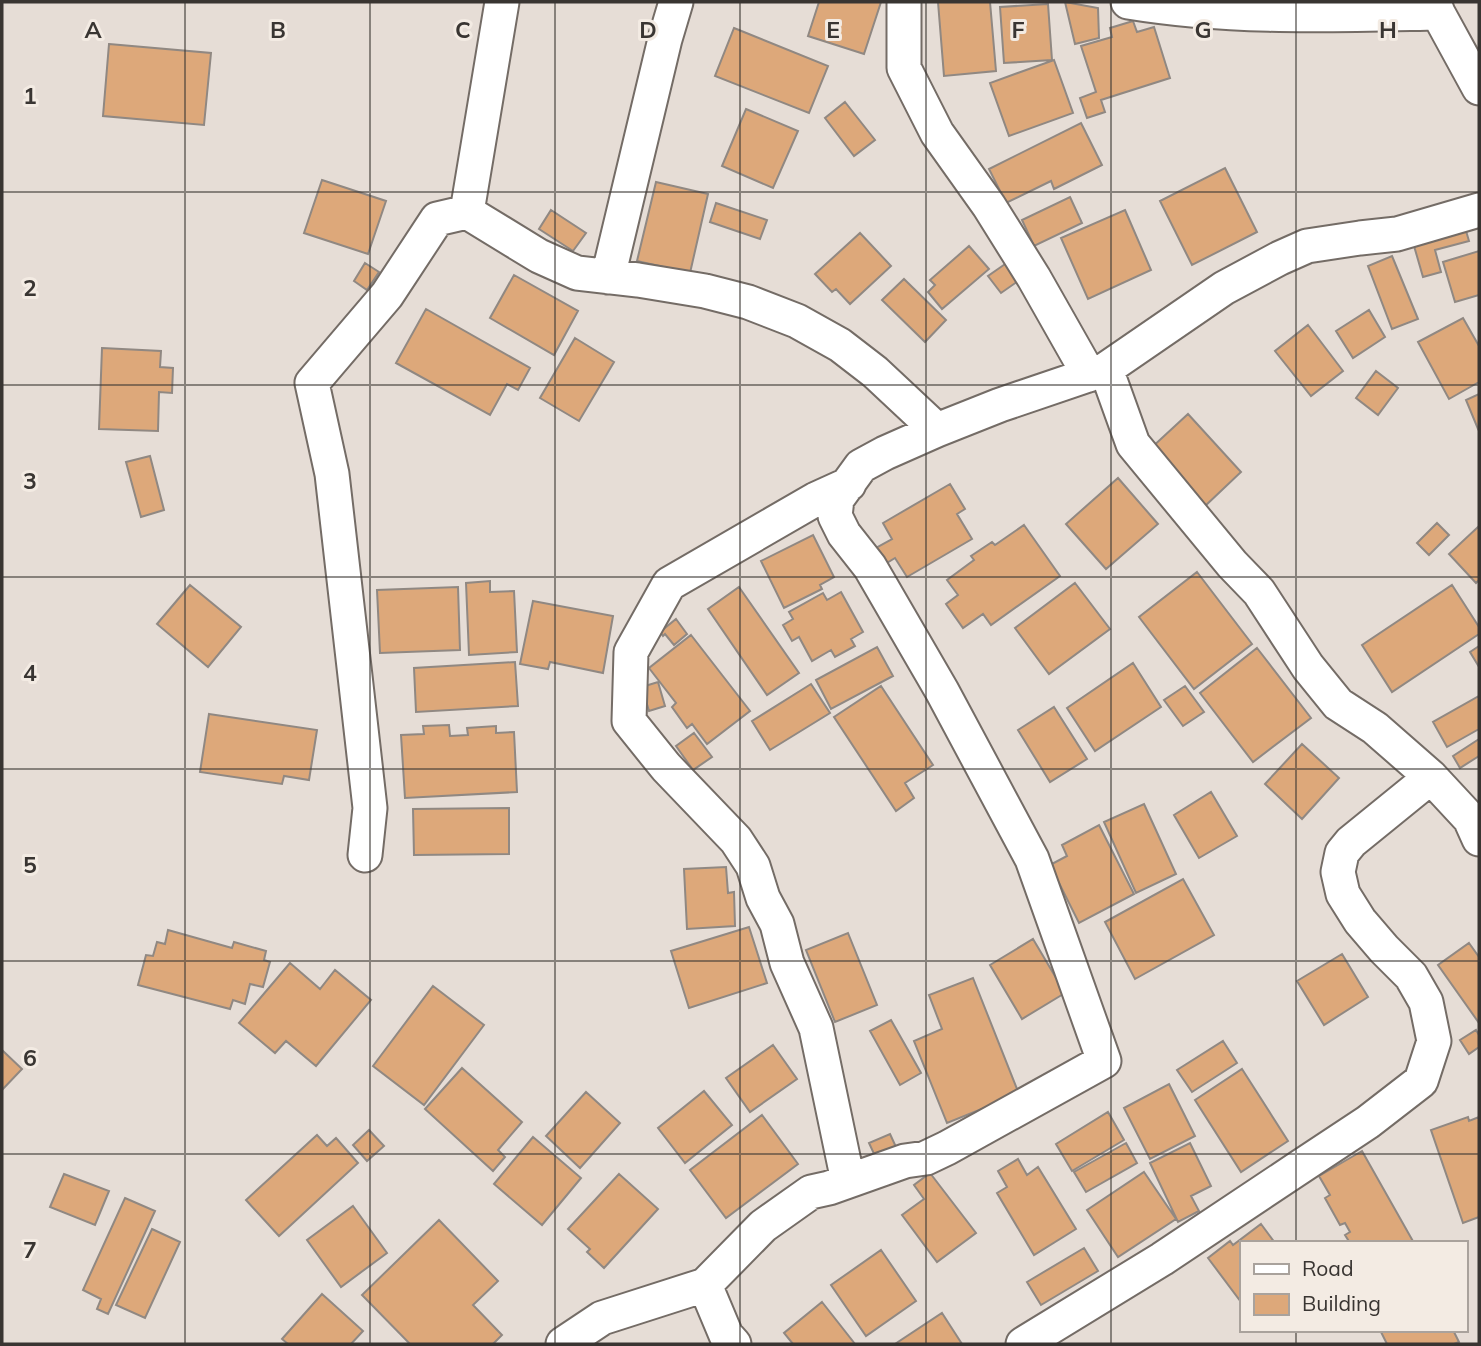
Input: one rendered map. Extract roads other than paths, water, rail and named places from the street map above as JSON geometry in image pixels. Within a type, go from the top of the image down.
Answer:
[{"type":"street","points":[[467,212],[502,2]]},
{"type":"street","points":[[608,277],[676,2]]},
{"type":"street","points":[[904,2],[904,68],[937,133],[989,206],[1098,372],[1133,444],[1232,564],[1259,592],[1308,667],[1338,704],[1375,728],[1431,777],[1470,819],[1479,839]]},
{"type":"street","points":[[1128,2],[1173,9],[1283,16],[1436,7],[1479,88]]},
{"type":"street","points":[[563,1344],[602,1318],[705,1285],[763,1226],[811,1192],[905,1161],[926,1158],[1104,1061],[1032,859],[942,691],[870,567],[844,534],[835,516],[836,499],[861,466],[884,453],[1000,405],[1098,372],[1224,288],[1307,246],[1397,234],[1479,210]]},
{"type":"street","points":[[365,855],[370,808],[332,474],[312,383],[387,295],[437,219],[467,212],[539,256],[577,273],[638,279],[705,291],[748,302],[797,321],[840,345],[866,365],[937,430]]},
{"type":"street","points":[[848,1181],[816,1028],[787,962],[777,924],[763,898],[753,866],[736,840],[666,767],[629,721],[631,652],[669,584],[816,499],[849,484]]},
{"type":"street","points":[[1024,1344],[1162,1259],[1368,1122],[1421,1081],[1434,1041],[1426,1002],[1411,976],[1360,921],[1343,894],[1338,872],[1342,853],[1351,842],[1431,777]]},
{"type":"street","points":[[705,1285],[726,1335],[734,1344]]}]
